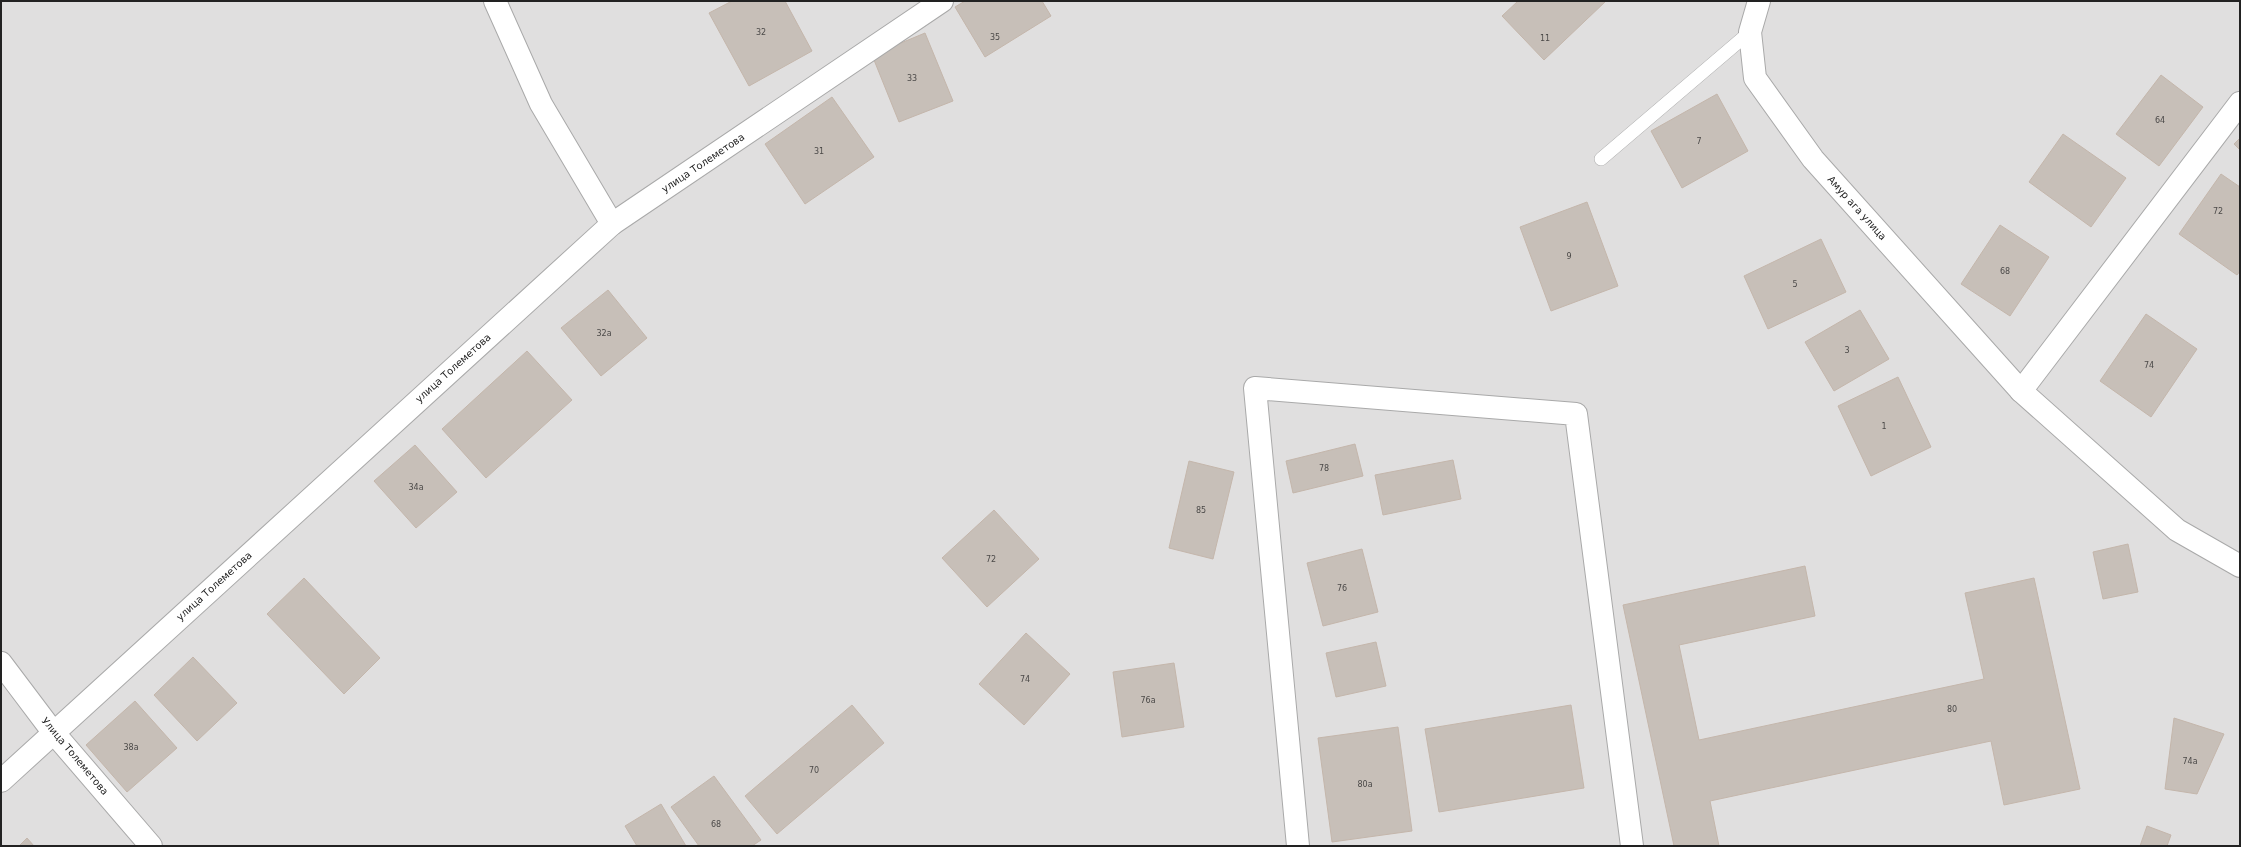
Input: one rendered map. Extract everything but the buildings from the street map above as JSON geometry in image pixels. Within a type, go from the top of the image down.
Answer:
[{"type":"street","points":[[495,1],[541,104],[612,224]]},
{"type":"street","name":"улица Толеметова","points":[[1,781],[612,224],[942,1]]},
{"type":"street","name":"Амур ага улица","points":[[1759,1],[1750,32],[1755,78],[1813,159],[2021,390],[2176,530],[2240,566]]},
{"type":"street","points":[[2021,390],[2240,103]]},
{"type":"street","points":[[1298,846],[1256,388],[1576,414],[1632,846]]},
{"type":"street","name":"Улица Толеметова","points":[[1,663],[53,732],[151,846]]},
{"type":"lane","points":[[1601,159],[1750,32]]},
{"type":"shaded area","points":[[1,1],[2240,1],[2240,846],[1,846]]}]
